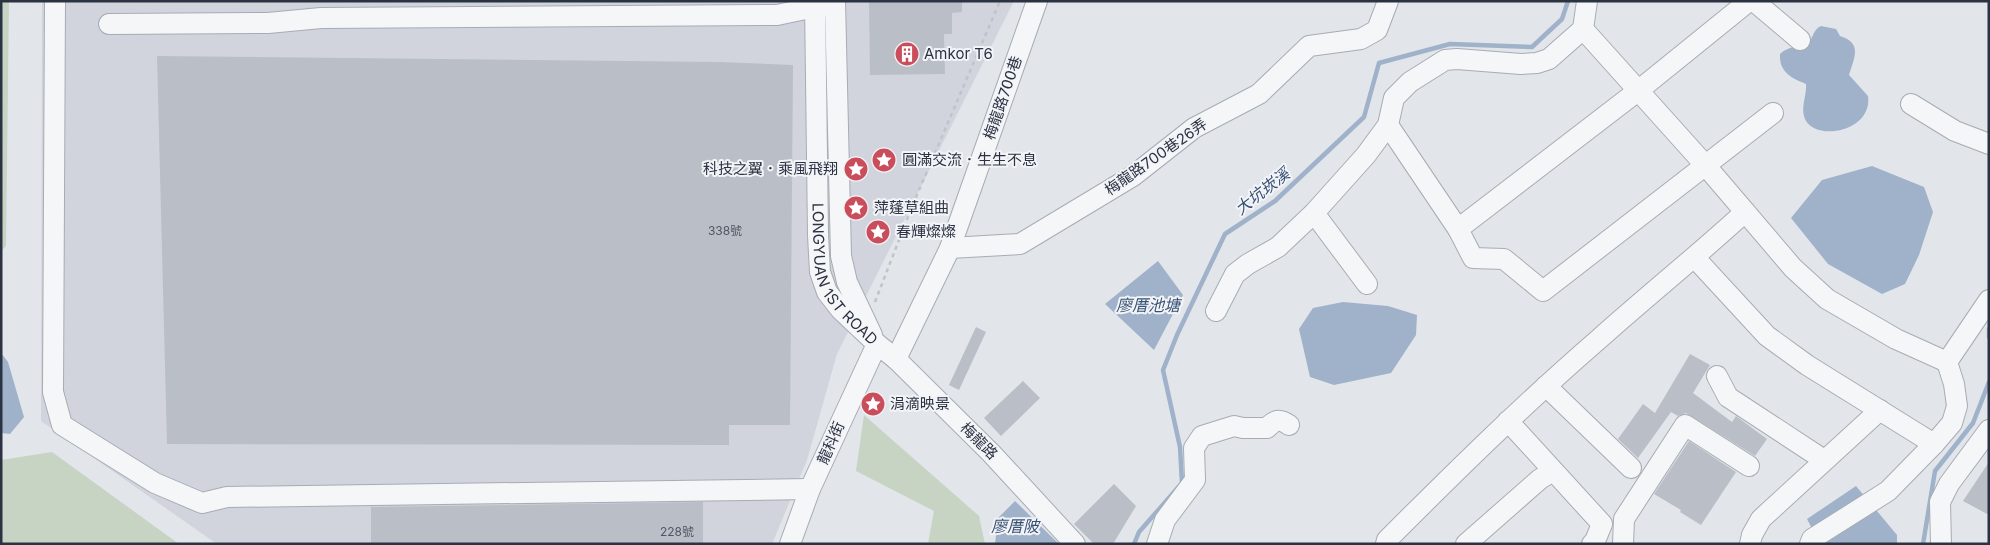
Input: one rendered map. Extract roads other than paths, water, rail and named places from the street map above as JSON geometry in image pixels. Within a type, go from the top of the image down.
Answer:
[{"type":"street","points":[[55,1],[53,392],[62,424],[155,483],[202,503],[226,498],[810,489]]},
{"type":"street","name":"梅龍路700巷","points":[[896,359],[950,248],[1037,1]]},
{"type":"street","name":"梅龍路700巷26弄","points":[[950,248],[1020,244],[1133,176],[1194,128],[1259,94],[1309,46],[1362,39],[1377,30],[1388,1]]},
{"type":"street","points":[[1216,311],[1235,274],[1248,264],[1278,247],[1314,214],[1366,155],[1388,125],[1394,98],[1410,82],[1445,60],[1457,59],[1521,64],[1537,63],[1550,59],[1583,29],[1587,1]]},
{"type":"street","points":[[1458,228],[1639,90],[1748,1]]},
{"type":"street","points":[[1754,1],[1800,40]]},
{"type":"street","points":[[109,24],[268,23],[321,18],[777,15],[815,4],[835,4]]},
{"type":"street","name":"LONGYUAN 1ST ROAD","points":[[815,4],[820,272],[827,292],[841,310],[876,344]]},
{"type":"street","name":"LONGYUAN 1ST ROAD","points":[[835,4],[841,256],[847,282],[876,344]]},
{"type":"street","points":[[1583,29],[1706,166],[1793,268],[1827,299],[1896,339],[1947,362],[1954,384],[1957,406],[1952,423],[1888,491],[1811,542]]},
{"type":"street","points":[[1911,104],[1955,132],[1989,144]]},
{"type":"street","points":[[1388,125],[1458,228],[1473,258],[1504,259],[1543,291],[1773,113]]},
{"type":"street","points":[[1386,544],[1508,421],[1598,339],[1695,258],[1745,212]]},
{"type":"street","points":[[1314,214],[1367,284]]},
{"type":"street","points":[[1695,258],[1767,336],[1806,365],[1934,444]]},
{"type":"street","points":[[1947,362],[1989,300]]},
{"type":"street","name":"龍科街","points":[[790,544],[810,489],[876,344]]},
{"type":"street","name":"梅龍路","points":[[876,344],[896,359],[991,452],[1075,544]]},
{"type":"street","points":[[1717,376],[1728,397],[1824,460]]},
{"type":"street","points":[[1546,386],[1631,468]]},
{"type":"street","points":[[1750,544],[1752,535],[1761,518],[1880,410]]},
{"type":"street","points":[[1157,544],[1166,520],[1195,480],[1194,448],[1202,436],[1234,426],[1267,428],[1275,420],[1281,420],[1289,425]]},
{"type":"street","points":[[1508,421],[1602,524],[1592,544]]},
{"type":"street","points":[[1623,544],[1624,518],[1685,425],[1749,466]]},
{"type":"street","points":[[1941,544],[1940,502],[1949,484],[1989,430]]},
{"type":"street","points":[[1466,544],[1540,479],[1553,471]]},
{"type":"water","points":[[1821,26],[1836,29],[1840,36],[1852,43],[1855,52],[1849,75],[1868,96],[1867,108],[1862,118],[1842,130],[1820,130],[1811,126],[1805,119],[1803,110],[1806,84],[1787,74],[1780,60],[1780,54],[1784,51],[1809,42],[1816,29]]},
{"type":"water","points":[[1872,166],[1924,187],[1933,212],[1919,255],[1905,284],[1882,294],[1828,264],[1791,218],[1822,180]]},
{"type":"water","name":"廖厝池塘","points":[[1158,261],[1183,295],[1154,350],[1105,304]]},
{"type":"water","points":[[1343,302],[1388,306],[1417,315],[1416,335],[1391,373],[1334,385],[1310,377],[1299,329],[1313,308]]},
{"type":"water","points":[[1,353],[8,362],[24,417],[10,434],[1,433]]},
{"type":"water","points":[[1856,486],[1897,535],[1897,544],[1820,544],[1807,519]]},
{"type":"water","name":"廖厝陂","points":[[1015,501],[1059,544],[995,544],[998,518]]},
{"type":"waterway","name":"大坑崁溪","points":[[1134,544],[1139,532],[1182,483],[1180,447],[1163,370],[1177,335],[1225,234],[1275,201],[1364,117],[1379,63],[1450,44],[1532,47],[1562,19],[1568,1]]},
{"type":"waterway","points":[[1989,329],[1989,337]]},
{"type":"waterway","points":[[1923,544],[1935,471],[1973,423],[1989,382]]},
{"type":"place","name":"Amkor T6","points":[[907,54]]},
{"type":"place","name":"圓滿交流．生生不息","points":[[884,160]]},
{"type":"place","name":"科技之翼．乘風飛翔","points":[[856,169]]},
{"type":"place","name":"萍蓬草組曲","points":[[856,208]]},
{"type":"place","name":"春輝燦燦","points":[[878,232]]},
{"type":"place","name":"涓滴映景","points":[[873,404]]}]
